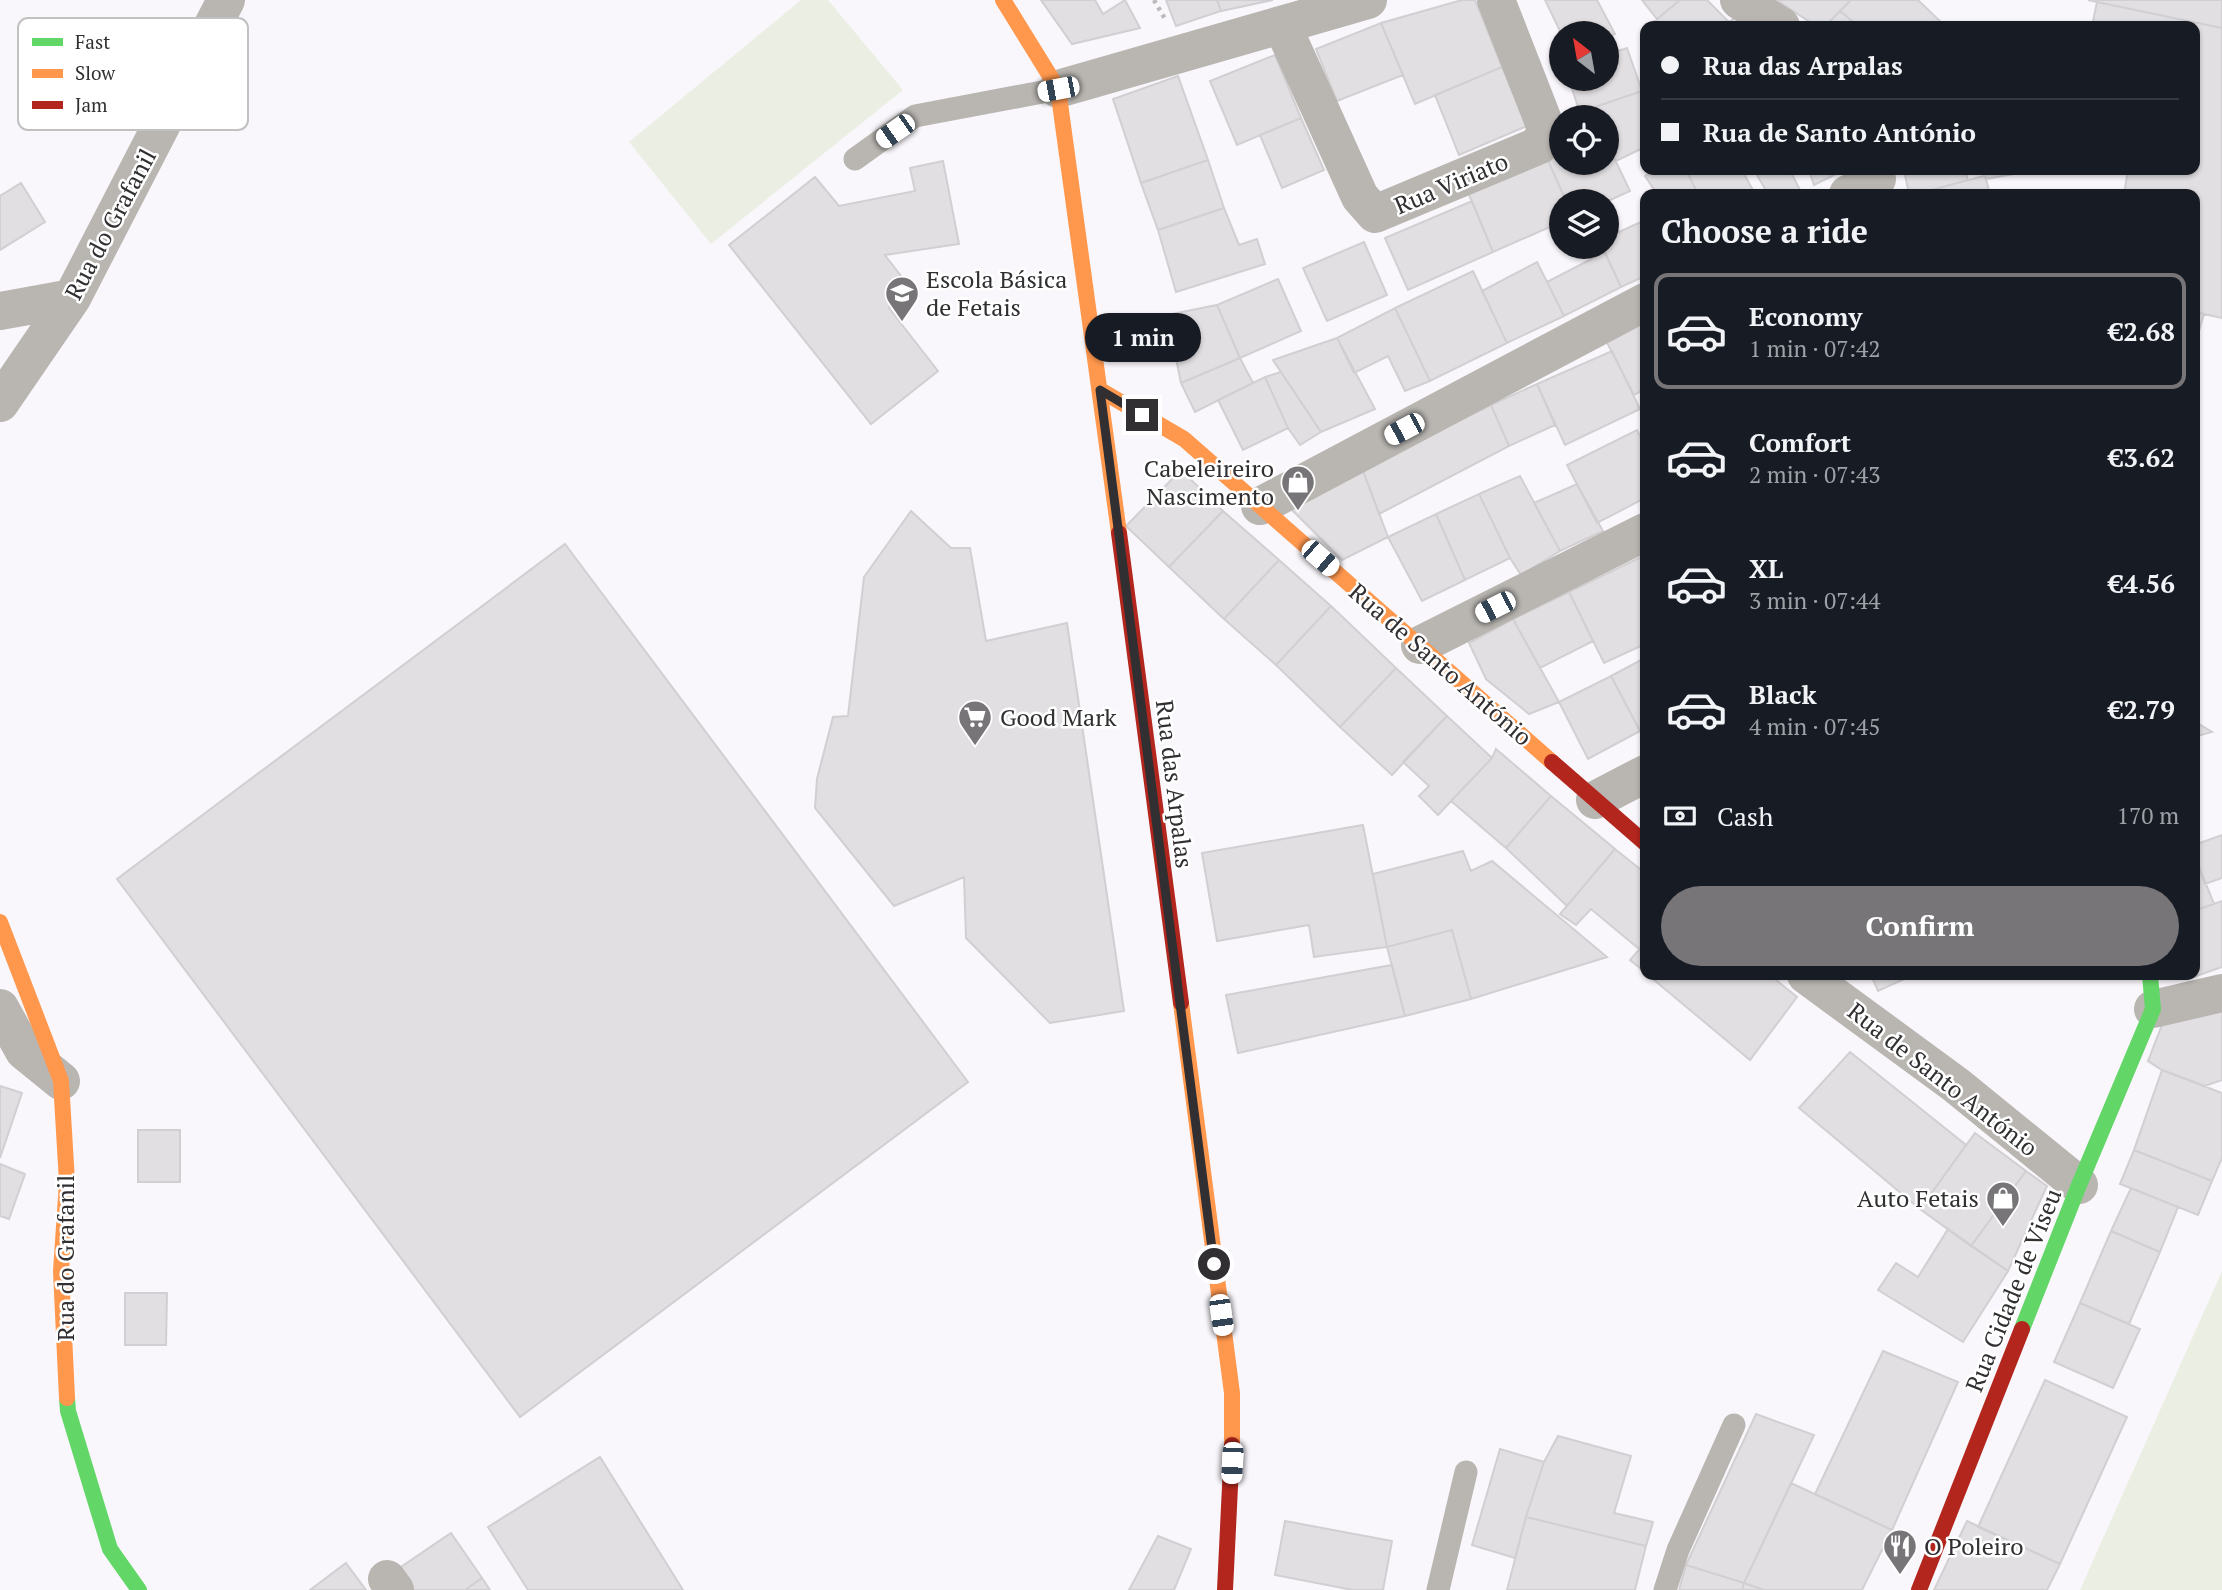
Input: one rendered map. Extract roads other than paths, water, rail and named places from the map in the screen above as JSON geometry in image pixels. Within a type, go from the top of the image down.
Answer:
[{"type":"street","name":"Rua do Grafanil","points":[[217,18],[226,0]]},
{"type":"street","name":"Rua das Arpalas","points":[[1003,0],[1058,89],[1232,1393],[1229,1589]]},
{"type":"street","points":[[1058,89],[1367,0]]},
{"type":"street","name":"Rua Viriato","points":[[1282,24],[1360,197],[1375,214],[1540,145],[1546,128],[1496,0]]},
{"type":"street","points":[[1739,0],[1773,21]]},
{"type":"street","name":"Rua do Grafanil","points":[[0,403],[72,298],[159,130]]},
{"type":"street","points":[[0,311],[72,298]]},
{"type":"street","points":[[1260,506],[1640,305]]},
{"type":"street","name":"Rua de Santo António","points":[[1100,390],[1184,439],[1640,839]]},
{"type":"street","points":[[1420,645],[1640,535]]},
{"type":"street","points":[[1595,800],[1640,777]]},
{"type":"street","name":"Rua do Grafanil","points":[[0,922],[61,1081],[67,1182],[61,1271],[68,1411],[110,1549],[139,1590]]},
{"type":"street","name":"Rua de Santo António","points":[[1813,980],[1956,1085],[2079,1185]]},
{"type":"street","points":[[2152,992],[2222,992]]},
{"type":"street","name":"Rua Cidade de Viseu","points":[[1919,1590],[2152,992]]},
{"type":"street","points":[[0,1008],[24,1051],[61,1081]]},
{"type":"lane","points":[[855,159],[915,116],[1058,89]]},
{"type":"lane","points":[[1665,1590],[1678,1550],[1734,1425]]},
{"type":"lane","points":[[1438,1590],[1466,1472]]},
{"type":"place","name":"Escola Básica de Fetais","points":[[902,323]]},
{"type":"place","name":"Cabeleireiro Nascimento","points":[[1298,512]]},
{"type":"place","name":"Good Mark","points":[[975,747]]},
{"type":"place","name":"Auto Fetais","points":[[2003,1228]]},
{"type":"place","name":"O Poleiro","points":[[1900,1576]]}]
